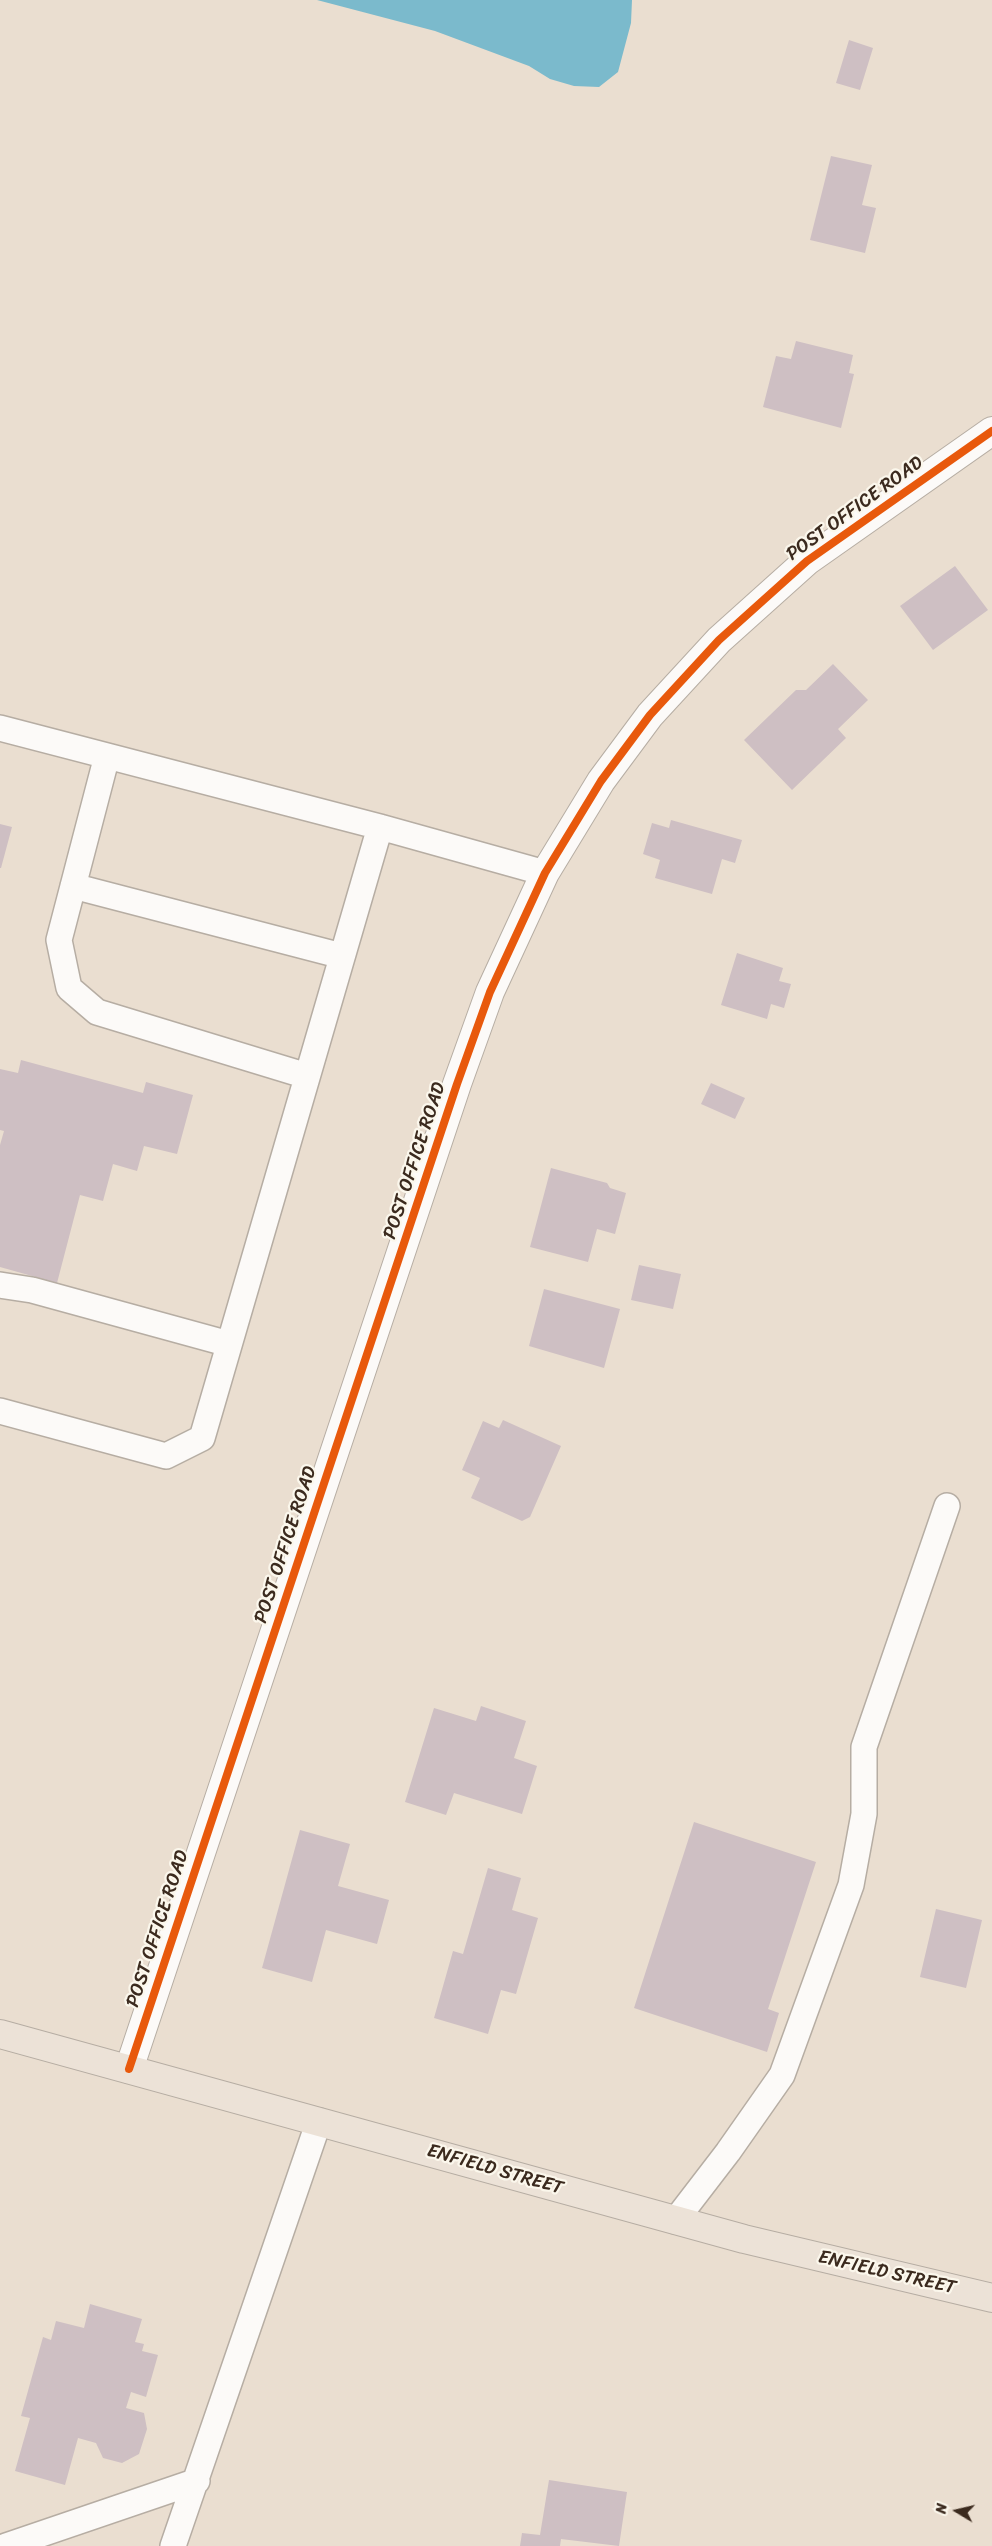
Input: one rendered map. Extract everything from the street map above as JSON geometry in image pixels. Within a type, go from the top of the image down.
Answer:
[{"type":"main road","name":"ENFIELD STREET","points":[[0,2034],[675,2221],[992,2298]]},
{"type":"street","name":"POST OFFICE ROAD","points":[[129,2069],[460,1075],[490,992],[545,873],[601,781],[650,714],[719,640],[807,561],[992,431]]},
{"type":"lane","points":[[0,728],[380,827],[545,873]]},
{"type":"lane","points":[[107,756],[59,940],[70,988],[97,1012],[307,1076]]},
{"type":"lane","points":[[0,1411],[166,1456],[202,1438],[380,827]]},
{"type":"lane","points":[[73,886],[342,956]]},
{"type":"lane","points":[[0,1285],[32,1290],[229,1344]]},
{"type":"lane","points":[[675,2221],[728,2152],[782,2075],[851,1885],[864,1814],[864,1747],[947,1506]]},
{"type":"lane","points":[[173,2546],[197,2481],[319,2121]]},
{"type":"lane","points":[[6,2546],[197,2481]]},
{"type":"water","points":[[317,0],[632,0],[631,23],[618,72],[599,87],[574,86],[550,79],[529,66],[435,31]]},
{"type":"building","points":[[849,40],[873,48],[860,90],[836,83]]},
{"type":"building","points":[[831,156],[872,165],[862,205],[876,208],[865,253],[810,240]]},
{"type":"building","points":[[796,341],[853,355],[849,373],[854,374],[841,428],[763,407],[776,356],[791,359]]},
{"type":"building","points":[[955,566],[988,610],[933,650],[900,606]]},
{"type":"building","points":[[833,664],[868,700],[838,729],[846,738],[792,790],[744,740],[796,690],[806,690]]},
{"type":"building","points":[[671,820],[742,840],[735,863],[722,859],[712,894],[655,878],[660,860],[643,854],[652,823],[669,828]]},
{"type":"building","points":[[0,824],[12,827],[1,868],[0,868]]},
{"type":"building","points":[[737,953],[783,968],[779,981],[791,984],[784,1008],[771,1004],[767,1019],[721,1005]]},
{"type":"building","points":[[21,1060],[143,1093],[146,1082],[193,1095],[177,1154],[144,1146],[137,1171],[113,1164],[103,1201],[80,1195],[57,1283],[0,1267],[0,1145],[4,1131],[0,1130],[0,1069],[18,1073]]},
{"type":"building","points":[[711,1083],[745,1098],[735,1119],[701,1104]]},
{"type":"building","points":[[551,1168],[607,1183],[610,1188],[626,1193],[615,1234],[597,1229],[588,1262],[530,1247]]},
{"type":"building","points":[[639,1265],[681,1274],[673,1309],[631,1300]]},
{"type":"building","points":[[544,1289],[620,1309],[604,1368],[529,1346]]},
{"type":"building","points":[[503,1420],[561,1446],[530,1517],[522,1521],[471,1498],[480,1478],[462,1470],[483,1421],[499,1428]]},
{"type":"building","points":[[481,1706],[526,1721],[514,1758],[537,1766],[522,1814],[454,1793],[446,1815],[405,1802],[434,1708],[476,1721]]},
{"type":"building","points":[[694,1822],[816,1862],[768,2009],[779,2013],[767,2052],[634,2008]]},
{"type":"building","points":[[300,1830],[350,1844],[338,1886],[389,1900],[377,1944],[326,1930],[312,1982],[262,1968]]},
{"type":"building","points":[[488,1868],[521,1878],[512,1910],[538,1918],[516,1994],[501,1990],[488,2034],[434,2018],[453,1951],[463,1954]]},
{"type":"building","points":[[936,1909],[982,1920],[966,1988],[920,1977]]},
{"type":"building","points":[[90,2304],[142,2319],[135,2342],[144,2344],[142,2351],[158,2355],[146,2397],[131,2392],[126,2408],[144,2413],[147,2429],[139,2454],[122,2463],[103,2458],[96,2443],[78,2438],[65,2485],[15,2471],[30,2418],[21,2416],[43,2337],[51,2340],[56,2321],[84,2328]]},
{"type":"building","points":[[549,2480],[627,2492],[619,2546],[561,2539],[560,2546],[520,2546],[522,2533],[540,2535]]},
{"type":"cycle path","points":[[129,2069],[457,1084],[490,992],[545,873],[601,781],[650,715],[719,640],[807,561],[992,431]]}]
